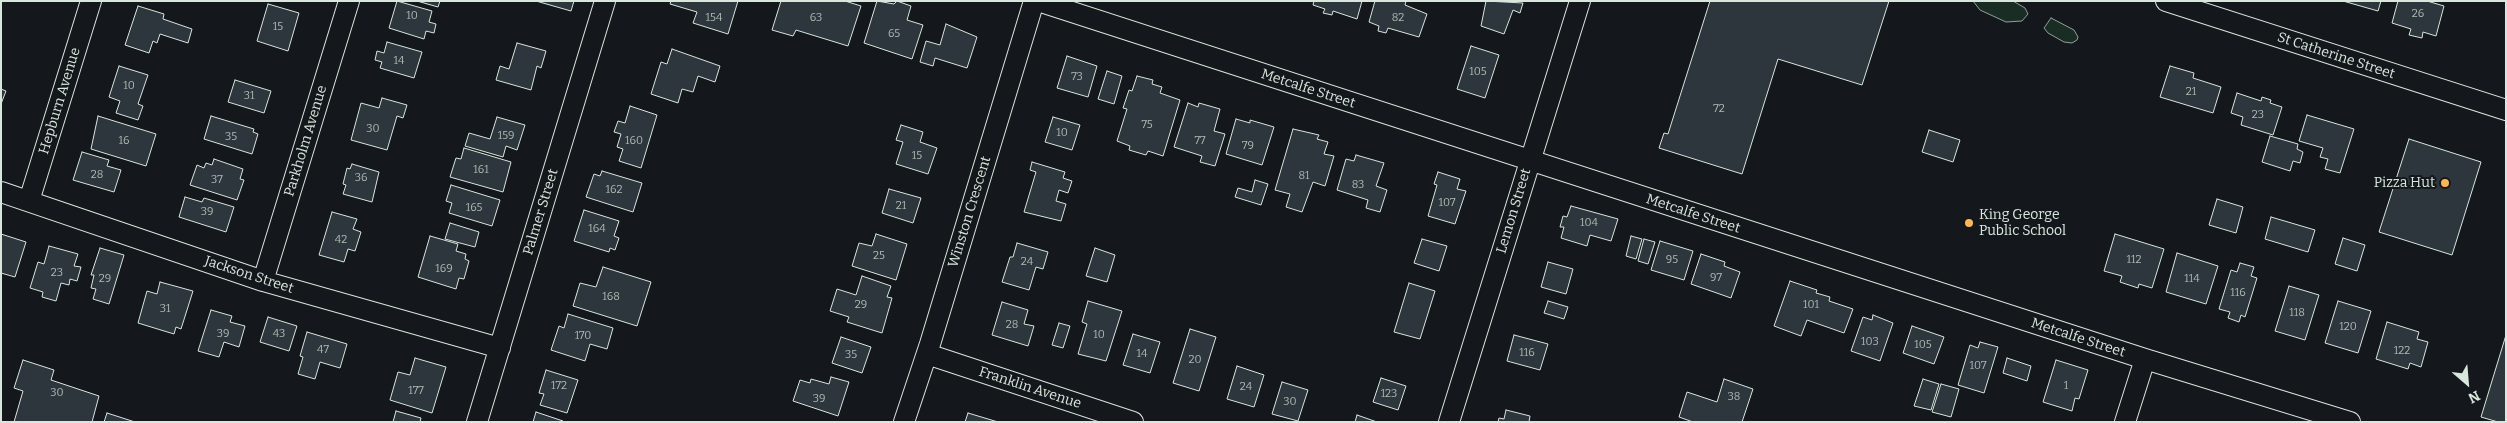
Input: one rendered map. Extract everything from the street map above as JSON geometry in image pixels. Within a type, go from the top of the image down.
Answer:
[{"type":"street","name":"Hepburn Avenue","points":[[29,201],[91,1]]},
{"type":"street","name":"Parkholm Avenue","points":[[263,281],[349,1]]},
{"type":"street","name":"Palmer Street","points":[[477,422],[605,1]]},
{"type":"street","name":"Metcalfe Street","points":[[1036,1],[2145,359],[2346,421]]},
{"type":"street","name":"Winston Crescent","points":[[904,422],[927,354],[1036,1]]},
{"type":"street","name":"Lemon Street","points":[[1449,422],[1580,1]]},
{"type":"street","name":"St Catherine Street","points":[[2166,1],[2506,110]]},
{"type":"street","name":"Jackson Street","points":[[1,192],[263,281],[500,348]]},
{"type":"street","name":"Franklin Avenue","points":[[927,354],[1133,422]]},
{"type":"street","points":[[2125,422],[2145,359]]},
{"type":"green space","points":[[1973,1],[2013,1],[2025,8],[2028,14],[2022,21],[2006,22],[1980,10]]},
{"type":"green space","points":[[2051,18],[2074,30],[2078,37],[2077,40],[2072,43],[2064,42],[2048,33],[2044,28]]},
{"type":"building","points":[[397,1],[432,11],[429,22],[436,24],[434,33],[426,31],[424,39],[389,28]]},
{"type":"building","points":[[417,1],[440,1],[438,7]]},
{"type":"building","points":[[536,1],[574,1],[571,11]]},
{"type":"building","points":[[671,1],[738,1],[728,34],[693,23],[697,12],[670,4]]},
{"type":"building","points":[[781,1],[845,1],[861,6],[848,46],[796,30],[793,36],[772,30]]},
{"type":"building","points":[[877,1],[894,4],[897,1],[911,6],[907,20],[923,25],[912,59],[864,43]]},
{"type":"building","points":[[1314,1],[1362,1],[1357,19],[1333,11],[1332,15],[1323,13],[1325,9],[1313,5]]},
{"type":"building","points":[[1375,1],[1406,1],[1405,5],[1427,14],[1419,37],[1388,28],[1386,33],[1378,31],[1379,26],[1369,22]]},
{"type":"building","points":[[1486,1],[1523,3],[1520,13],[1513,10],[1504,34],[1481,26]]},
{"type":"building","points":[[1710,1],[1889,1],[1862,85],[1778,59],[1742,174],[1659,148],[1664,133],[1668,134]]},
{"type":"building","points":[[2343,1],[2381,1],[2378,11]]},
{"type":"building","points":[[2398,1],[2427,1],[2444,6],[2436,36],[2423,32],[2422,38],[2409,35],[2411,29],[2392,23]]},
{"type":"building","points":[[268,4],[299,13],[288,51],[257,41]]},
{"type":"building","points":[[138,6],[164,14],[163,19],[192,29],[188,43],[160,34],[157,43],[153,41],[149,53],[125,45]]},
{"type":"building","points":[[946,24],[977,37],[967,68],[935,58],[933,66],[920,62],[926,41],[940,45]]},
{"type":"building","points":[[387,42],[422,52],[414,78],[380,68],[382,62],[375,60],[377,51],[384,53]]},
{"type":"building","points":[[517,43],[546,51],[541,68],[537,66],[531,90],[496,80],[500,66],[509,69]]},
{"type":"building","points":[[1471,46],[1499,55],[1485,98],[1457,89]]},
{"type":"building","points":[[672,49],[720,66],[715,82],[698,76],[693,92],[682,89],[678,103],[651,94],[661,62],[667,64]]},
{"type":"building","points":[[1067,56],[1097,66],[1088,97],[1057,88]]},
{"type":"building","points":[[119,66],[148,75],[138,104],[143,106],[138,120],[116,113],[120,101],[109,97]]},
{"type":"building","points":[[2170,66],[2194,73],[2193,78],[2221,87],[2213,113],[2160,97]]},
{"type":"building","points":[[1107,71],[1122,76],[1114,104],[1098,99]]},
{"type":"building","points":[[1137,76],[1153,80],[1152,84],[1162,87],[1160,93],[1180,100],[1163,156],[1148,151],[1146,155],[1129,150],[1130,146],[1117,141],[1127,109],[1123,108],[1129,90],[1132,91]]},
{"type":"building","points":[[235,80],[271,91],[264,113],[228,102]]},
{"type":"building","points":[[1,89],[6,91],[1,104]]},
{"type":"building","points":[[2237,93],[2261,101],[2262,97],[2271,100],[2270,103],[2282,107],[2273,135],[2241,125],[2243,117],[2231,113]]},
{"type":"building","points":[[382,98],[407,105],[403,118],[397,116],[387,150],[351,140],[361,103],[379,108]]},
{"type":"building","points":[[1188,103],[1198,107],[1199,103],[1220,109],[1214,131],[1225,134],[1215,166],[1200,162],[1202,156],[1174,147]]},
{"type":"building","points":[[630,106],[657,115],[641,168],[619,161],[623,149],[617,147],[621,134],[614,132],[618,121],[625,123]]},
{"type":"building","points":[[2307,115],[2354,129],[2340,173],[2325,169],[2328,159],[2320,157],[2323,148],[2299,141]]},
{"type":"building","points":[[98,116],[156,134],[146,166],[91,149]]},
{"type":"building","points":[[211,116],[254,129],[253,132],[258,134],[252,154],[204,139]]},
{"type":"building","points":[[497,117],[525,125],[517,150],[506,146],[503,157],[465,146],[469,133],[490,139]]},
{"type":"building","points":[[1053,117],[1080,125],[1072,150],[1045,142]]},
{"type":"building","points":[[1236,119],[1250,123],[1250,120],[1274,127],[1262,165],[1226,154]]},
{"type":"building","points":[[901,125],[923,132],[920,142],[937,148],[928,174],[896,164],[903,142],[896,140]]},
{"type":"building","points":[[1293,129],[1319,135],[1317,139],[1328,142],[1324,154],[1334,156],[1325,186],[1313,182],[1302,212],[1286,207],[1290,194],[1275,190]]},
{"type":"building","points":[[1929,130],[1960,140],[1953,162],[1922,152]]},
{"type":"building","points":[[2270,136],[2298,144],[2297,149],[2303,152],[2300,163],[2293,161],[2290,171],[2262,162]]},
{"type":"building","points":[[2409,139],[2481,162],[2452,255],[2379,232]]},
{"type":"building","points":[[464,148],[511,162],[503,192],[450,177],[456,158],[461,159]]},
{"type":"building","points":[[82,152],[109,160],[107,166],[121,170],[114,192],[73,180]]},
{"type":"building","points":[[1356,155],[1384,163],[1376,186],[1387,190],[1380,212],[1366,208],[1368,200],[1337,190],[1346,159],[1354,161]]},
{"type":"building","points":[[214,159],[243,169],[240,179],[244,180],[237,200],[190,185],[197,165],[204,168],[206,163],[212,165]]},
{"type":"building","points":[[1032,162],[1065,172],[1063,178],[1072,181],[1068,193],[1059,190],[1056,201],[1066,204],[1061,221],[1024,212],[1036,172],[1030,170]]},
{"type":"building","points":[[352,164],[379,172],[372,202],[343,194],[346,185],[343,184],[347,168],[350,169]]},
{"type":"building","points":[[602,171],[642,183],[633,212],[586,197],[594,174],[600,176]]},
{"type":"building","points":[[1438,172],[1460,179],[1457,189],[1466,191],[1455,224],[1428,216],[1437,185],[1434,184]]},
{"type":"building","points":[[1255,180],[1268,184],[1261,205],[1235,197],[1238,188],[1252,192]]},
{"type":"building","points":[[451,185],[500,200],[492,226],[449,213],[452,203],[446,201]]},
{"type":"building","points":[[889,189],[921,198],[913,223],[882,213]]},
{"type":"building","points":[[185,197],[202,202],[204,198],[234,207],[226,232],[179,217]]},
{"type":"building","points":[[2217,199],[2243,207],[2236,233],[2209,225]]},
{"type":"building","points":[[1571,206],[1618,219],[1611,241],[1590,235],[1587,246],[1561,238],[1564,227],[1560,227],[1563,216],[1567,217]]},
{"type":"building","points":[[584,210],[619,221],[614,236],[619,238],[615,250],[610,248],[609,252],[574,241]]},
{"type":"building","points":[[332,212],[357,219],[353,229],[361,232],[355,251],[348,249],[344,262],[319,255]]},
{"type":"building","points":[[2271,217],[2315,230],[2308,252],[2265,239]]},
{"type":"building","points":[[450,223],[479,232],[475,247],[445,239]]},
{"type":"building","points":[[1,234],[26,242],[15,277],[1,273]]},
{"type":"building","points":[[876,234],[907,244],[896,280],[852,266],[859,243],[872,246]]},
{"type":"building","points":[[2115,234],[2164,249],[2152,288],[2139,284],[2138,288],[2120,282],[2122,276],[2104,271]]},
{"type":"building","points":[[430,236],[458,244],[456,251],[466,254],[465,259],[469,261],[464,279],[459,278],[456,289],[418,277]]},
{"type":"building","points":[[1631,236],[1642,239],[1636,259],[1626,256]]},
{"type":"building","points":[[2343,238],[2365,245],[2357,271],[2335,264]]},
{"type":"building","points":[[1422,239],[1447,246],[1439,271],[1414,263]]},
{"type":"building","points":[[1644,239],[1655,242],[1648,264],[1638,261]]},
{"type":"building","points":[[1660,241],[1693,251],[1684,280],[1651,270]]},
{"type":"building","points":[[1017,243],[1048,252],[1043,269],[1036,267],[1029,290],[1002,282],[1010,257],[1013,257]]},
{"type":"building","points":[[49,246],[78,254],[74,266],[81,267],[77,281],[70,279],[69,285],[61,283],[56,301],[42,297],[43,292],[30,288],[38,262],[44,264]]},
{"type":"building","points":[[100,248],[124,255],[109,304],[93,299],[96,289],[91,288],[94,275],[91,275]]},
{"type":"building","points":[[1095,248],[1115,255],[1107,282],[1086,276]]},
{"type":"building","points":[[2177,253],[2218,266],[2206,304],[2166,292]]},
{"type":"building","points":[[1701,254],[1725,262],[1724,266],[1740,272],[1731,298],[1691,284]]},
{"type":"building","points":[[1548,262],[1573,269],[1566,294],[1541,287]]},
{"type":"building","points":[[2240,263],[2254,267],[2251,276],[2257,278],[2245,317],[2241,315],[2239,322],[2228,318],[2230,312],[2219,309],[2231,270],[2237,272]]},
{"type":"building","points":[[603,267],[651,282],[637,326],[573,306],[580,283],[596,287]]},
{"type":"building","points":[[862,276],[891,286],[887,297],[892,298],[882,333],[847,322],[849,317],[830,311],[837,289],[856,295]]},
{"type":"building","points":[[1790,281],[1817,290],[1816,293],[1830,297],[1829,301],[1853,309],[1844,333],[1807,320],[1801,336],[1774,326]]},
{"type":"building","points":[[160,282],[193,291],[181,329],[176,327],[174,334],[138,323],[147,291],[157,294]]},
{"type":"building","points":[[1409,283],[1435,291],[1420,339],[1394,332]]},
{"type":"building","points":[[2289,286],[2319,295],[2305,340],[2275,331]]},
{"type":"building","points":[[1088,301],[1122,311],[1106,361],[1078,354],[1087,324],[1082,322]]},
{"type":"building","points":[[1548,301],[1568,307],[1564,319],[1544,313]]},
{"type":"building","points":[[2338,301],[2371,311],[2358,353],[2325,343]]},
{"type":"building","points":[[1002,302],[1028,310],[1024,324],[1034,326],[1028,346],[992,335]]},
{"type":"building","points":[[211,310],[232,316],[230,322],[245,326],[239,347],[224,342],[219,357],[198,351]]},
{"type":"building","points":[[568,314],[613,328],[607,349],[590,344],[585,361],[551,350],[559,326],[564,328]]},
{"type":"building","points":[[1873,315],[1893,323],[1880,361],[1851,351],[1863,317],[1872,320]]},
{"type":"building","points":[[268,317],[297,326],[289,351],[260,342]]},
{"type":"building","points":[[2387,322],[2419,332],[2417,339],[2428,342],[2421,367],[2410,363],[2408,369],[2376,359]]},
{"type":"building","points":[[1059,323],[1070,326],[1063,348],[1052,345]]},
{"type":"building","points":[[1912,326],[1944,337],[1934,364],[1903,353]]},
{"type":"building","points":[[1190,329],[1216,337],[1199,391],[1173,383]]},
{"type":"building","points":[[307,332],[347,344],[340,368],[320,362],[315,379],[298,374],[303,357],[300,356]]},
{"type":"building","points":[[1133,334],[1160,342],[1150,373],[1123,365]]},
{"type":"building","points":[[1514,335],[1548,344],[1540,370],[1507,361]]},
{"type":"building","points":[[2506,335],[2506,422],[2498,422],[2481,417]]},
{"type":"building","points":[[841,337],[871,347],[862,373],[832,363]]},
{"type":"building","points":[[1980,342],[1998,347],[1984,393],[1958,385],[1970,345],[1978,348]]},
{"type":"building","points":[[415,358],[446,367],[432,413],[390,400],[398,372],[410,375]]},
{"type":"building","points":[[2007,358],[2031,366],[2027,381],[2003,373]]},
{"type":"building","points":[[23,360],[54,370],[51,380],[99,396],[92,422],[14,422],[23,391],[14,388]]},
{"type":"building","points":[[2056,360],[2088,370],[2079,399],[2075,398],[2072,411],[2043,402]]},
{"type":"building","points":[[1237,366],[1264,375],[1254,407],[1227,399]]},
{"type":"building","points":[[546,370],[578,380],[567,413],[540,405],[544,394],[539,393]]},
{"type":"building","points":[[831,377],[849,382],[838,416],[793,401],[800,380],[810,383],[811,379],[829,384]]},
{"type":"building","points":[[1381,378],[1406,386],[1398,410],[1373,402]]},
{"type":"building","points":[[1724,379],[1753,389],[1742,422],[1693,422],[1679,417],[1687,392],[1717,402]]},
{"type":"building","points":[[1923,379],[1939,384],[1931,410],[1914,406]]},
{"type":"building","points":[[1282,382],[1308,390],[1298,421],[1272,414]]},
{"type":"building","points":[[1941,384],[1959,389],[1951,417],[1932,412]]},
{"type":"building","points":[[1506,410],[1530,416],[1529,422],[1498,422],[1499,418],[1504,419]]},
{"type":"building","points":[[396,411],[421,418],[420,422],[393,422]]},
{"type":"building","points":[[536,412],[563,421],[563,422],[533,422]]},
{"type":"building","points":[[107,413],[135,422],[104,422]]},
{"type":"building","points":[[968,413],[998,422],[965,422]]},
{"type":"building","points":[[1357,415],[1377,422],[1355,422]]},
{"type":"place","name":"Pizza Hut","points":[[2445,183]]},
{"type":"place","name":"King George Public School","points":[[1969,223]]}]
